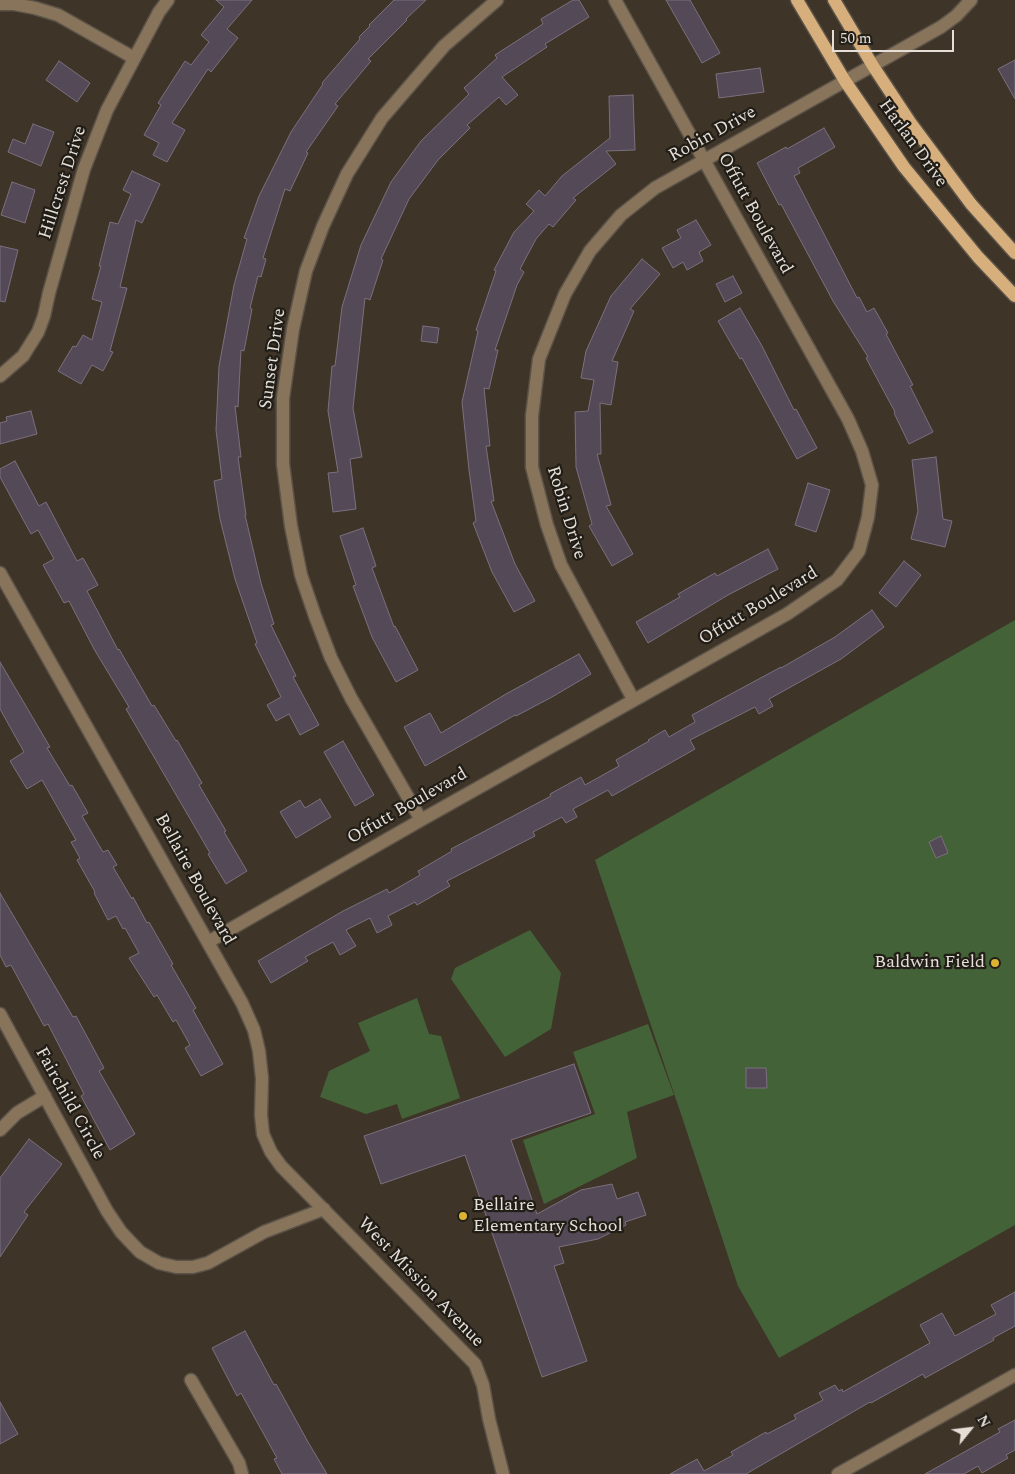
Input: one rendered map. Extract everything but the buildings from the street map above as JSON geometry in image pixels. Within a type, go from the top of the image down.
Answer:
[{"type":"main road","name":"Harlan Drive","points":[[797,0],[845,81],[904,167],[978,257],[1015,296]]},
{"type":"main road","name":"Harlan Drive","points":[[834,0],[873,66],[910,122],[971,204],[1015,253]]},
{"type":"street","name":"Hillcrest Drive","points":[[0,376],[23,356],[38,332],[84,169],[107,110],[159,12],[168,0]]},
{"type":"street","name":"Sunset Drive","points":[[421,820],[351,698],[315,616],[302,575],[291,526],[284,464],[283,398],[292,329],[306,271],[323,226],[347,174],[382,118],[444,46],[497,0]]},
{"type":"street","name":"Offutt Boulevard","points":[[208,942],[787,614],[837,580],[859,551],[868,517],[872,485],[862,451],[848,419],[615,0]]},
{"type":"street","name":"Robin Drive","points":[[634,699],[561,565],[547,525],[532,467],[532,416],[540,359],[565,294],[590,251],[621,215],[655,188],[941,28],[971,0]]},
{"type":"street","points":[[0,4],[14,4],[58,15],[134,58]]},
{"type":"street","name":"Bellaire Boulevard","points":[[0,573],[242,1003],[254,1030],[259,1051],[262,1078],[260,1115],[263,1134],[271,1152],[281,1166],[324,1209]]},
{"type":"street","name":"Fairchild Circle","points":[[0,1014],[107,1211],[121,1232],[140,1252],[159,1263],[176,1267],[193,1267],[208,1263],[264,1232],[324,1209]]},
{"type":"street","points":[[0,1130],[17,1113],[45,1096]]},
{"type":"street","name":"West Mission Avenue","points":[[324,1209],[475,1364],[483,1385],[489,1419],[503,1474]]},
{"type":"street","points":[[838,1474],[1015,1375]]},
{"type":"street","points":[[191,1380],[238,1463],[242,1474]]},
{"type":"green space","points":[[1015,620],[1015,1225],[779,1358],[738,1286],[595,860]]},
{"type":"green space","points":[[530,930],[561,973],[551,1029],[505,1057],[451,979],[455,968]]},
{"type":"green space","points":[[417,998],[429,1034],[441,1036],[460,1098],[402,1119],[397,1104],[366,1114],[320,1097],[329,1071],[370,1051],[358,1023]]},
{"type":"green space","points":[[648,1024],[674,1095],[627,1112],[637,1158],[544,1204],[523,1140],[595,1114],[573,1052]]},
{"type":"place","name":"Baldwin Field","points":[[995,963]]},
{"type":"place","name":"Bellaire Elementary School","points":[[463,1216]]}]
